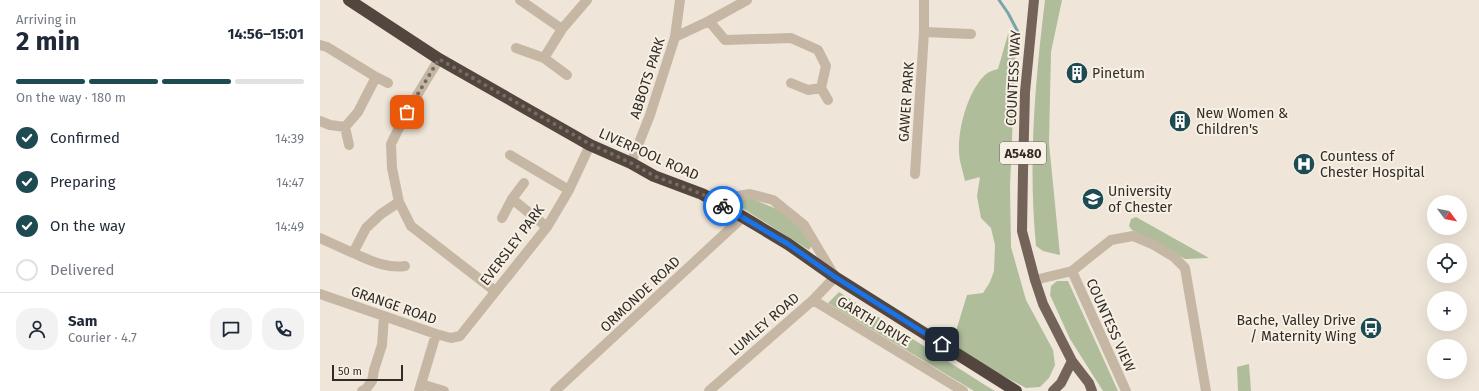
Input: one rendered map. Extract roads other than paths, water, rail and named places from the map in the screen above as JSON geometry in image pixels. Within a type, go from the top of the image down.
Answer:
[{"type":"highway","name":"LIVERPOOL ROAD","points":[[349,0],[439,59],[590,144],[631,163],[654,176],[702,194],[743,217],[788,244],[835,277],[1016,391]]},
{"type":"main road","name":"COUNTESS WAY","points":[[1034,0],[1031,14],[1026,92],[1022,231],[1043,304],[1072,361],[1090,388]]},
{"type":"main road","points":[[1053,391],[1061,383],[1072,361]]},
{"type":"street","points":[[520,0],[562,29]]},
{"type":"street","points":[[544,58],[562,29],[586,0]]},
{"type":"street","name":"ABBOTS PARK","points":[[631,163],[650,115],[675,37],[680,0]]},
{"type":"street","name":"GAWER PARK","points":[[915,174],[924,32],[924,0]]},
{"type":"street","points":[[675,37],[709,21],[745,1]]},
{"type":"street","points":[[709,21],[725,40],[791,38],[818,50],[826,66],[821,88],[828,100]]},
{"type":"street","points":[[924,32],[971,34]]},
{"type":"street","points":[[320,45],[327,47],[388,83]]},
{"type":"street","points":[[516,48],[544,58],[567,75]]},
{"type":"street","points":[[439,59],[407,112],[391,144],[392,168],[399,202],[412,226],[495,291]]},
{"type":"street","points":[[345,127],[358,112],[376,77]]},
{"type":"street","points":[[791,83],[808,90],[821,88]]},
{"type":"street","points":[[320,121],[330,125],[345,127]]},
{"type":"street","points":[[345,127],[349,145]]},
{"type":"street","name":"EVERSLEY PARK","points":[[460,336],[547,227],[569,190],[590,144]]},
{"type":"street","points":[[510,155],[569,190]]},
{"type":"street","points":[[502,218],[512,199],[524,183]]},
{"type":"street","points":[[713,200],[750,194],[773,200],[804,225],[835,277]]},
{"type":"street","points":[[512,199],[547,227]]},
{"type":"street","points":[[353,253],[366,228],[381,214],[399,202]]},
{"type":"street","name":"ORMONDE ROAD","points":[[555,391],[743,217]]},
{"type":"street","points":[[1035,280],[1072,271],[1111,240],[1133,236],[1154,245],[1174,257],[1185,268],[1206,391]]},
{"type":"street","points":[[320,238],[379,264],[396,267],[404,266]]},
{"type":"street","name":"COUNTESS VIEW","points":[[1072,271],[1126,391]]},
{"type":"street","name":"LUMLEY ROAD","points":[[709,391],[813,300],[835,277]]},
{"type":"street","name":"GRANGE ROAD","points":[[320,294],[436,334],[451,338],[460,336]]},
{"type":"street","name":"GARTH DRIVE","points":[[813,300],[963,391]]},
{"type":"street","points":[[362,391],[366,389],[372,381],[382,346],[384,316]]},
{"type":"street","points":[[436,334],[420,388],[444,391]]},
{"type":"waterway","points":[[999,0],[1019,34]]},
{"type":"place","name":"Pinetum","points":[[1077,73]]},
{"type":"place","name":"New Women & Children's","points":[[1180,121]]},
{"type":"place","name":"Countess of Chester Hospital","points":[[1304,164]]},
{"type":"place","name":"University of Chester","points":[[1093,199]]},
{"type":"place","name":"Bache, Valley Drive / Maternity Wing","points":[[1371,328]]}]
